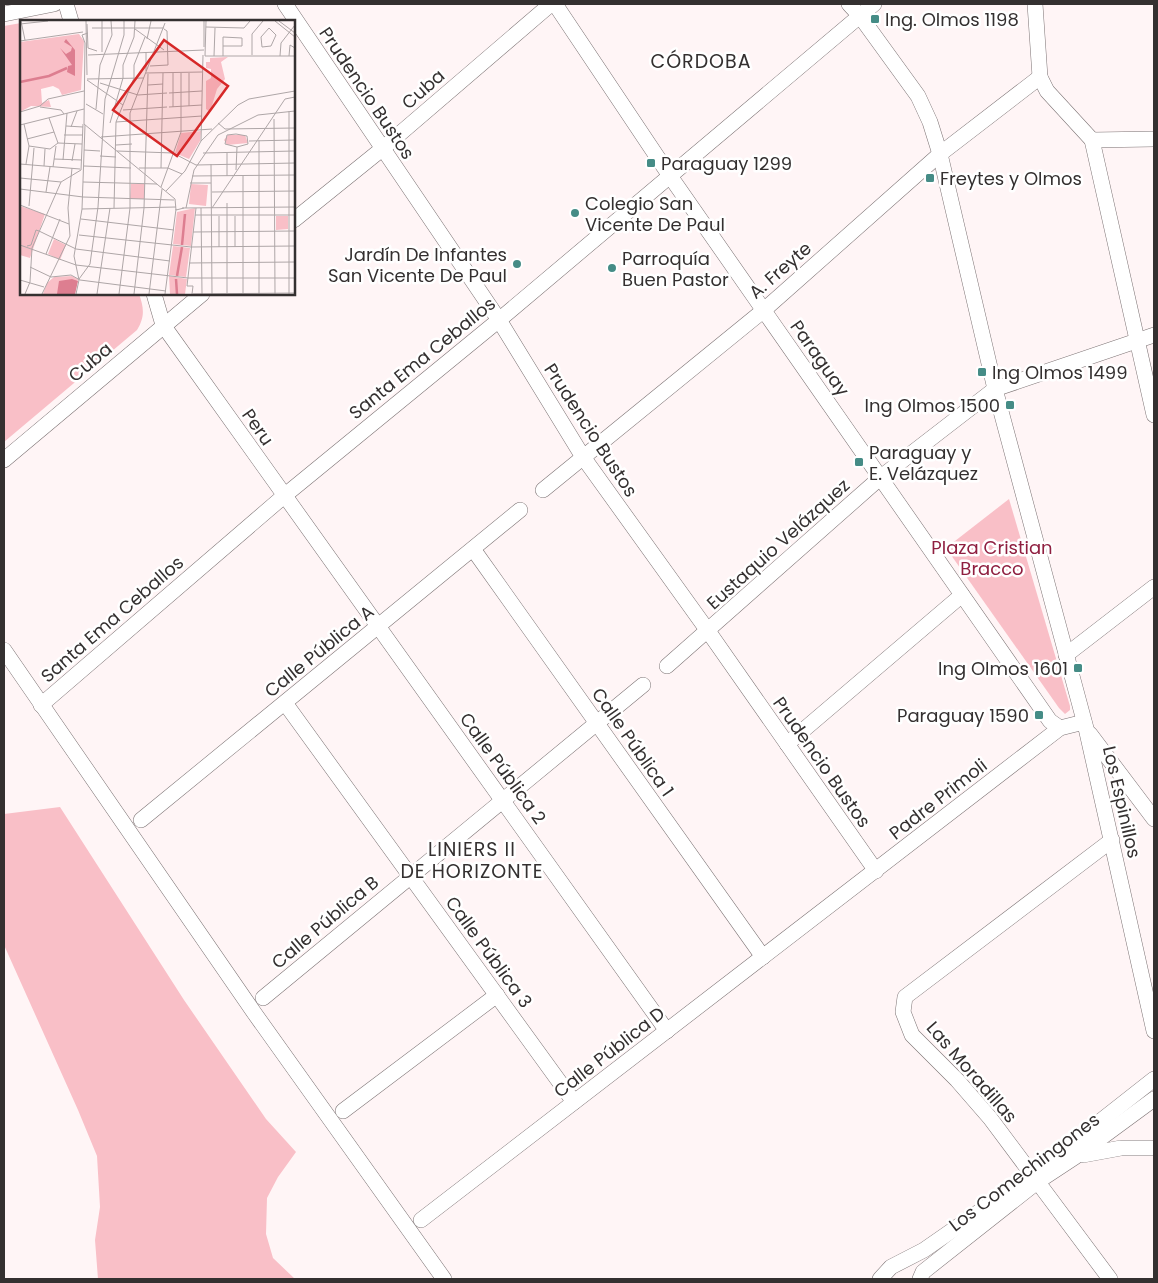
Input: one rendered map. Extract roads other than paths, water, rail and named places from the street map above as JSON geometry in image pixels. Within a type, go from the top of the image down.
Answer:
[{"type":"street","points":[[4,14],[54,4]]},
{"type":"street","points":[[66,4],[71,20]]},
{"type":"street","name":"Prudencio Bustos","points":[[285,4],[499,320],[583,457],[708,631],[876,871]]},
{"type":"street","name":"Cuba","points":[[295,219],[382,149],[553,4]]},
{"type":"street","name":"Paraguay","points":[[553,4],[670,176],[1050,721],[1060,728]]},
{"type":"street","name":"Los Espinillos","points":[[849,4],[860,16],[918,96],[930,122],[940,154],[995,389],[1085,725],[1154,1030]]},
{"type":"street","name":"Santa Ema Ceballos","points":[[41,705],[284,496],[499,320],[874,4]]},
{"type":"street","points":[[1035,4],[1040,77],[1046,91],[1092,140],[1154,415]]},
{"type":"street","name":"A. Freyte","points":[[543,490],[764,310],[940,154],[1040,77]]},
{"type":"street","points":[[1092,140],[1154,139]]},
{"type":"street","name":"Peru","points":[[154,295],[163,325],[343,576]]},
{"type":"street","name":"Cuba","points":[[4,460],[201,295]]},
{"type":"street","name":"Eustaquio Velázquez","points":[[667,666],[881,477],[995,389],[1154,335]]},
{"type":"street","name":"Calle Pública A","points":[[141,820],[520,510]]},
{"type":"street","name":"Calle Pública 1","points":[[473,549],[763,957]]},
{"type":"street","name":"Calle Pública 2","points":[[343,576],[668,1030]]},
{"type":"street","points":[[1066,654],[1154,587]]},
{"type":"street","points":[[787,744],[962,595]]},
{"type":"street","points":[[4,650],[255,1014],[444,1279]]},
{"type":"street","name":"Calle Pública B","points":[[263,998],[643,685]]},
{"type":"street","name":"Calle Pública 3","points":[[285,703],[574,1102]]},
{"type":"street","points":[[1085,725],[1154,819]]},
{"type":"street","name":"Padre Primoli","points":[[820,914],[1060,728],[1085,725]]},
{"type":"street","name":"Las Moradillas","points":[[1110,1279],[990,1118],[957,1080],[912,1035],[903,1012],[905,997],[1112,840]]},
{"type":"street","name":"Calle Pública D","points":[[421,1220],[820,914]]},
{"type":"street","points":[[343,1110],[497,995]]},
{"type":"street","points":[[1034,1178],[1154,1080]]},
{"type":"street","name":"Los Comechingones","points":[[880,1279],[891,1267],[924,1250],[1034,1178],[1075,1157],[1154,1099]]},
{"type":"street","points":[[1075,1157],[1100,1150],[1154,1148]]},
{"type":"street","name":"Los Comechingones","points":[[920,1279],[923,1272],[1034,1178]]},
{"type":"place","name":"Ing. Olmos 1198","points":[[875,19]]},
{"type":"place","name":"Paraguay 1299","points":[[651,163]]},
{"type":"place","name":"Freytes y Olmos","points":[[930,178]]},
{"type":"place","name":"Colegio San Vicente De Paul","points":[[575,213]]},
{"type":"place","name":"Jardín De Infantes San Vicente De Paul","points":[[517,264]]},
{"type":"place","name":"Parroquía Buen Pastor","points":[[612,268]]},
{"type":"place","name":"Ing Olmos 1499","points":[[982,372]]},
{"type":"place","name":"Ing Olmos 1500","points":[[1010,405]]},
{"type":"place","name":"Paraguay y E. Velázquez","points":[[859,462]]},
{"type":"place","name":"Ing Olmos 1601","points":[[1078,668]]},
{"type":"place","name":"Paraguay 1590","points":[[1039,715]]},
{"type":"district","name":"CÓRDOBA","points":[[701,61]]},
{"type":"district","name":"LINIERS II DE HORIZONTE","points":[[472,860]]},
{"type":"park label","name":"Plaza Cristian Bracco","points":[[992,557]]}]
